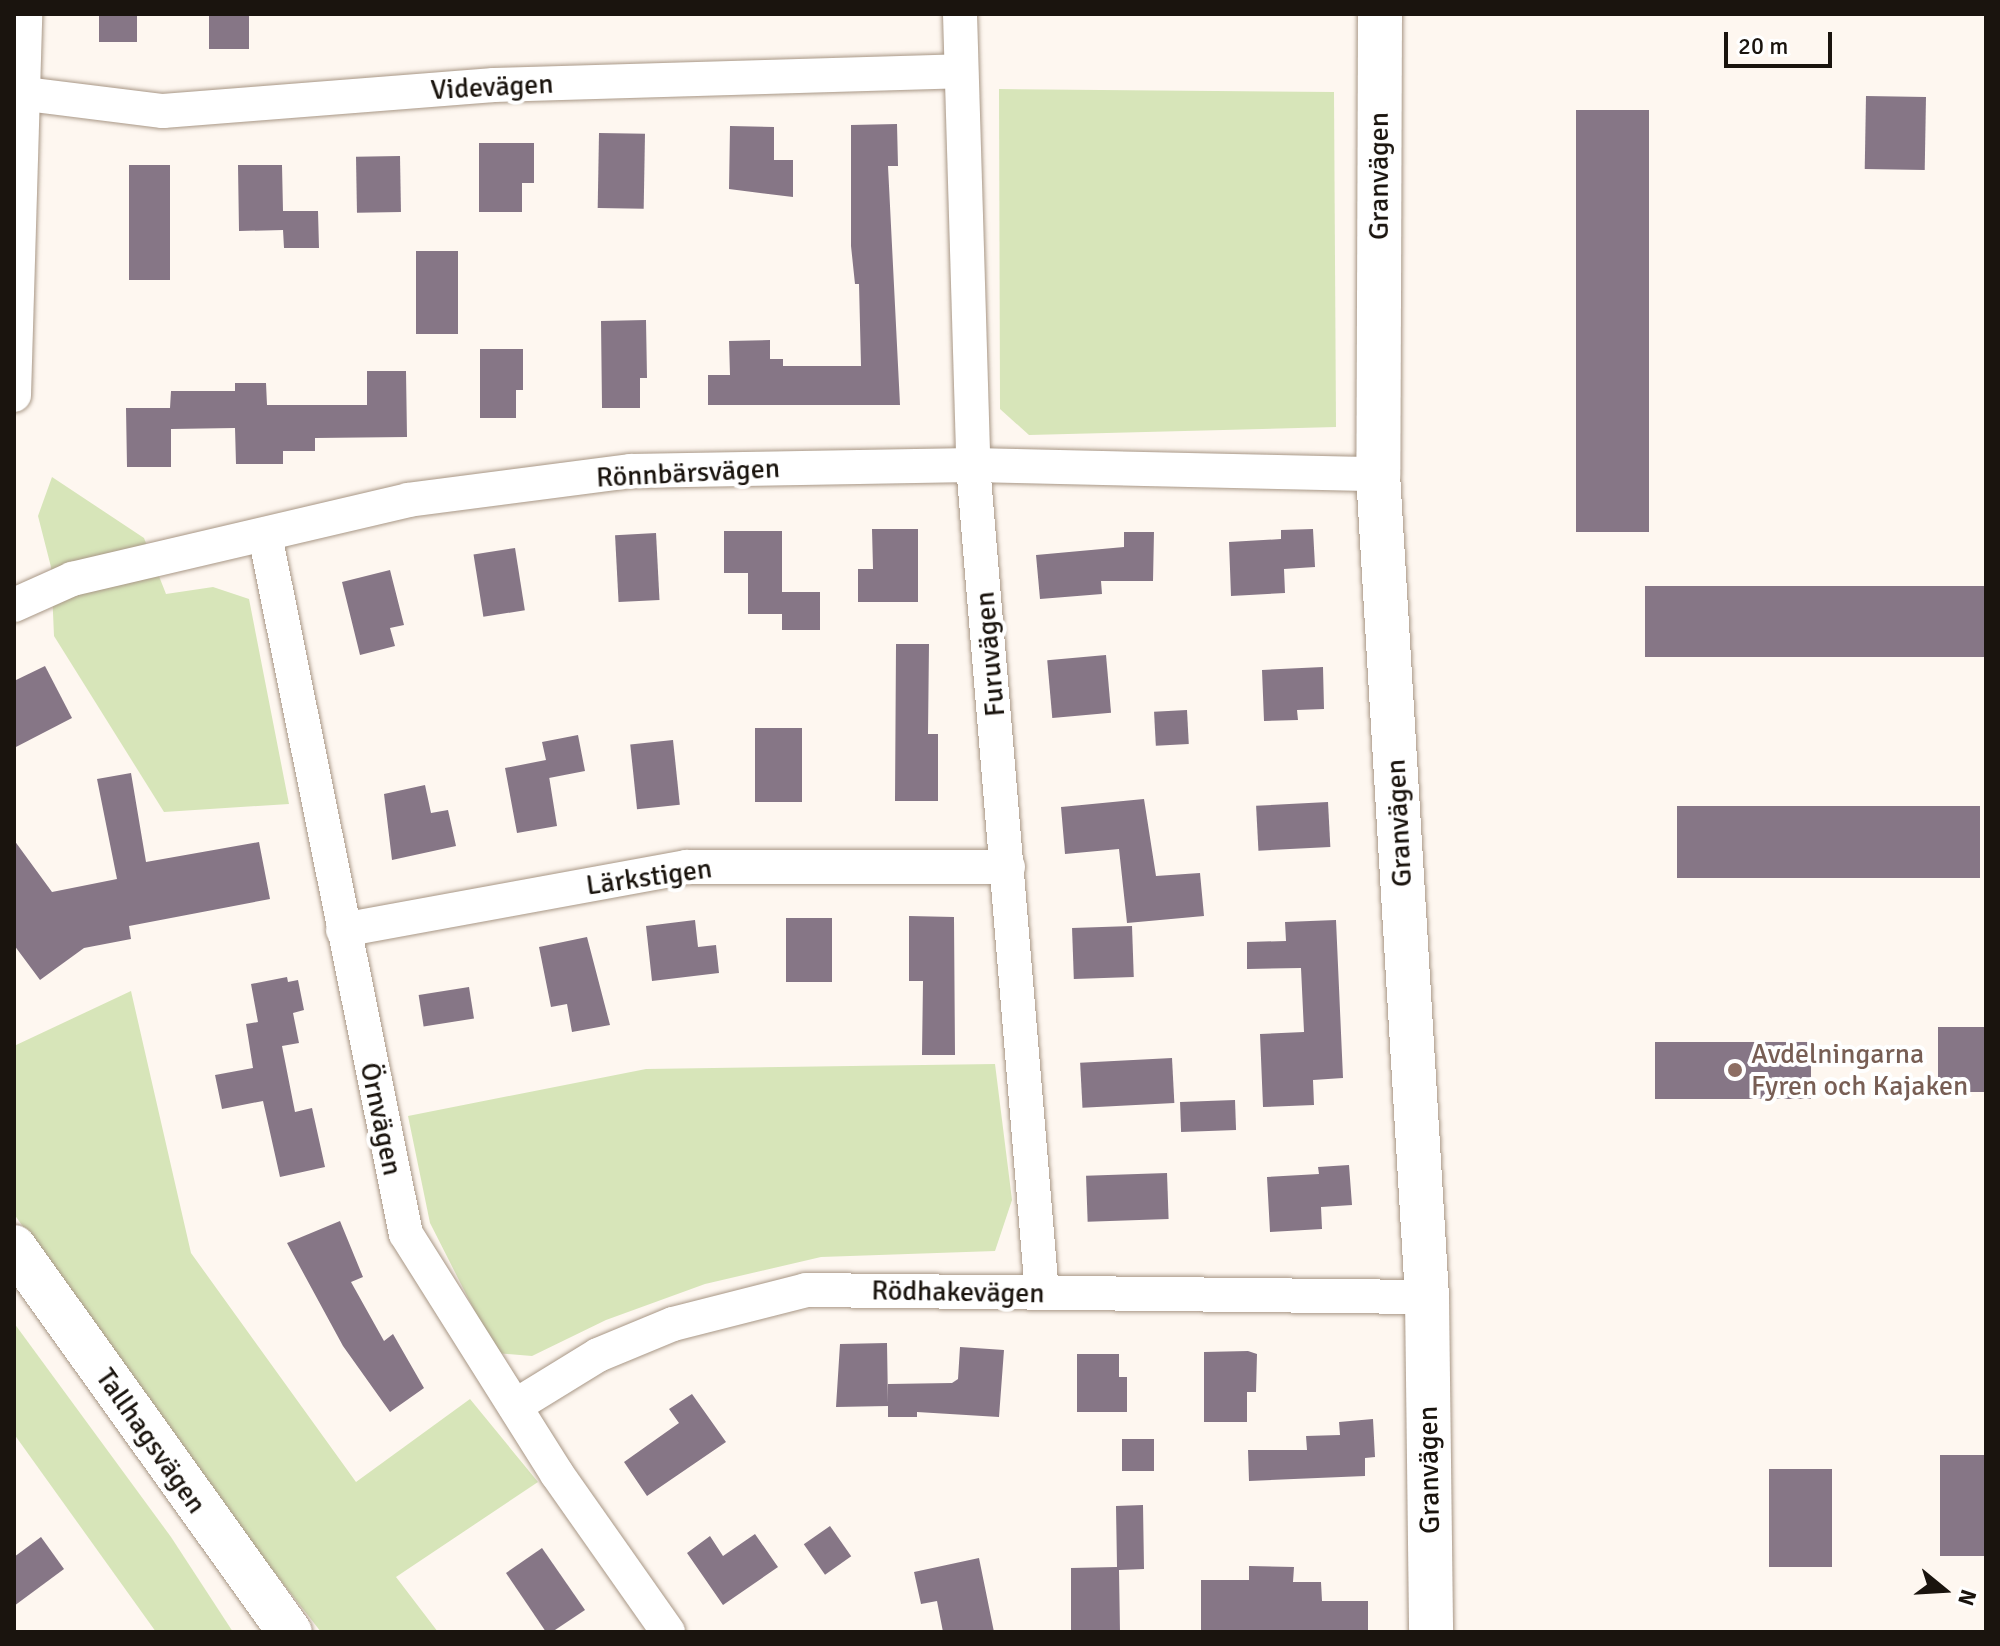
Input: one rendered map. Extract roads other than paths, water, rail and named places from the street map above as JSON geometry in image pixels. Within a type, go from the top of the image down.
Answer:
[{"type":"street","points":[[14,395],[26,94],[25,14]]},
{"type":"street","name":"Furuvägen","points":[[960,14],[973,465],[1042,1293]]},
{"type":"street","name":"Granvägen","points":[[1380,14],[1378,474],[1427,1297],[1431,1632]]},
{"type":"street","name":"Videvägen","points":[[26,94],[163,111],[494,85],[960,71]]},
{"type":"street","name":"Rönnbärsvägen","points":[[14,605],[72,579],[408,500],[630,471],[973,465],[1378,474]]},
{"type":"street","name":"Örnvägen","points":[[265,535],[406,1234],[515,1406],[668,1632]]},
{"type":"street","name":"Lärkstigen","points":[[343,930],[686,867],[1008,867]]},
{"type":"street","name":"Tallhagsvägen","points":[[14,1247],[290,1632]]},
{"type":"street","name":"Rödhakevägen","points":[[515,1406],[598,1355],[673,1324],[806,1290],[1427,1297]]},
{"type":"place","name":"Avdelningarna Fyren och Kajaken","points":[[1735,1070]]}]
